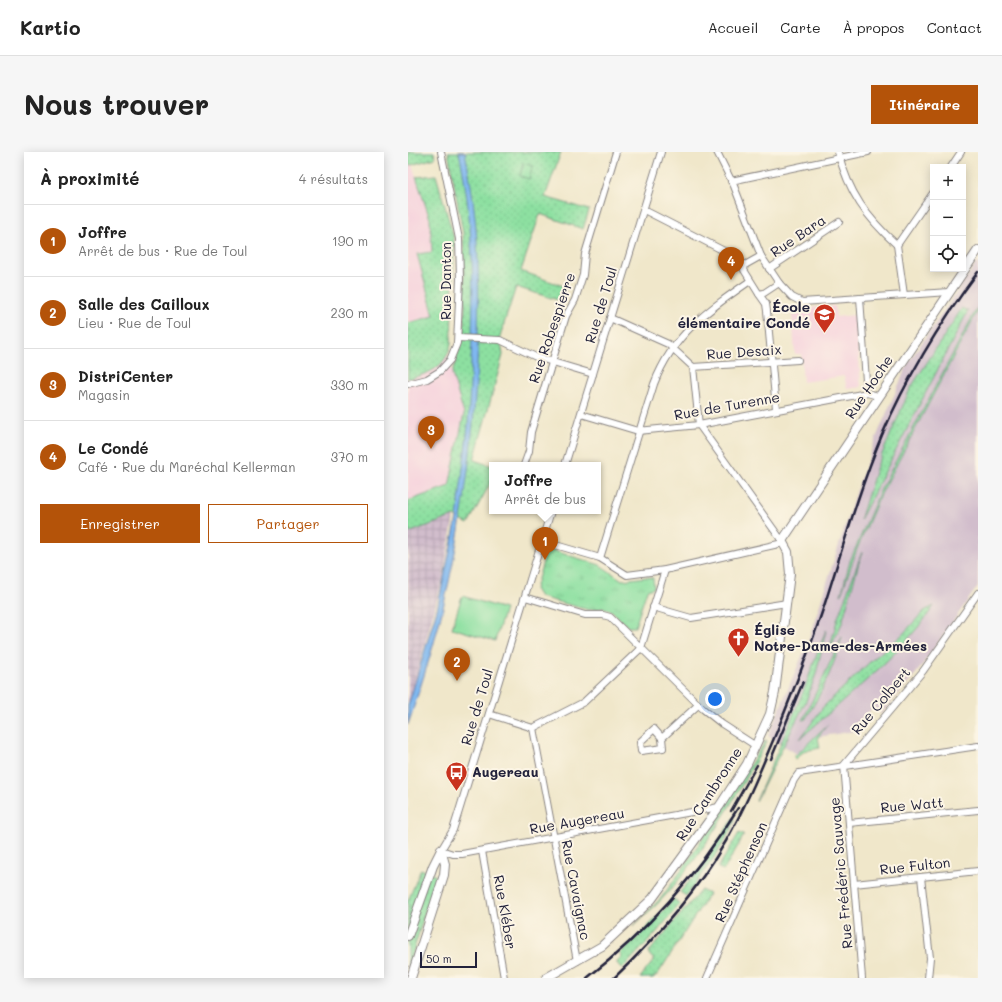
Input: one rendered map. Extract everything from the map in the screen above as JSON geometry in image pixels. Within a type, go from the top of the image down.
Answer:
[{"type":"street","name":"Rue Danton","points":[[408,384],[431,377],[444,368],[455,351],[458,338],[460,285],[458,239],[441,152]]},
{"type":"street","name":"Rue Robespierre","points":[[525,462],[529,451],[530,432],[566,316],[575,300],[583,275],[585,254],[616,152]]},
{"type":"street","name":"Rue de Toul","points":[[566,462],[661,152]]},
{"type":"street","points":[[716,152],[731,181],[761,256],[779,283],[792,297],[802,302],[949,292]]},
{"type":"street","points":[[731,181],[839,155],[868,152]]},
{"type":"street","points":[[953,164],[961,152]]},
{"type":"street","points":[[839,155],[848,183],[865,212],[877,227],[897,245],[904,295]]},
{"type":"street","points":[[897,245],[930,197]]},
{"type":"street","points":[[644,210],[730,254],[746,265]]},
{"type":"street","name":"Rue Bara","points":[[770,269],[839,222]]},
{"type":"street","name":"Rue Hoche","points":[[782,542],[878,396],[978,250]]},
{"type":"street","points":[[761,256],[746,265],[744,270],[766,304],[776,409]]},
{"type":"street","points":[[600,558],[638,431],[657,375],[673,348],[698,319],[750,281]]},
{"type":"street","points":[[759,294],[764,293],[779,283]]},
{"type":"street","points":[[860,298],[866,381]]},
{"type":"street","name":"Rue Desaix","points":[[610,318],[662,341],[673,348],[694,367],[798,360]]},
{"type":"street","points":[[458,338],[500,340],[552,362],[593,374]]},
{"type":"street","points":[[542,541],[600,558],[627,575],[665,570],[782,542],[699,426],[694,367]]},
{"type":"street","name":"Rue de Turenne","points":[[581,414],[638,431],[699,426],[776,409],[867,393],[878,396]]},
{"type":"street","name":"Rue de Toul","points":[[441,850],[455,825],[549,514]]},
{"type":"street","name":"Rue Cambronne","points":[[546,978],[609,941],[652,899],[743,771],[770,714],[773,702],[787,603],[790,563],[782,542]]},
{"type":"street","points":[[489,714],[533,728],[584,702],[641,648],[665,570]]},
{"type":"street","name":"Rue Colbert","points":[[844,766],[923,671],[978,593]]},
{"type":"street","points":[[525,597],[585,615],[610,617],[698,705],[722,724],[756,746]]},
{"type":"street","points":[[654,607],[691,618],[787,603]]},
{"type":"street","points":[[662,738],[698,705]]},
{"type":"street","name":"Rue Cavaignac","points":[[533,728],[577,961]]},
{"type":"street","points":[[844,766],[978,746]]},
{"type":"street","name":"Rue Stéphenson","points":[[707,978],[796,776],[803,772],[844,766]]},
{"type":"street","name":"Rue Frédéric Sauvage","points":[[844,766],[862,978]]},
{"type":"street","name":"Rue Augereau","points":[[441,850],[458,855],[718,807]]},
{"type":"street","name":"Rue Watt","points":[[848,822],[978,810]]},
{"type":"street","points":[[408,936],[433,866],[441,850]]},
{"type":"street","points":[[411,978],[444,875],[445,864],[441,850]]},
{"type":"street","name":"Rue Kléber","points":[[482,851],[504,978]]},
{"type":"street","name":"Rue Fulton","points":[[854,884],[978,871]]},
{"type":"street","points":[[921,877],[930,958],[928,978]]},
{"type":"shaded area","points":[[412,165],[430,219],[435,311],[464,414],[442,521],[408,533],[408,166]]},
{"type":"shaded area","points":[[978,261],[978,586],[918,671],[881,714],[873,707],[855,727],[855,731],[817,737],[797,754],[768,736],[808,642],[852,504],[873,445],[908,363]]},
{"type":"shaded area","name":"École élémentaire Condé","points":[[835,306],[836,317],[856,315],[861,387],[847,389],[844,376],[803,382],[801,354],[795,354],[792,314],[797,309]]},
{"type":"shaded area","points":[[454,516],[443,578],[408,706],[408,533]]},
{"type":"green space","points":[[408,152],[434,152],[435,158],[408,166]]},
{"type":"green space","points":[[448,152],[561,152],[545,197],[589,210],[583,229],[540,214],[521,271],[566,287],[561,301],[516,287],[500,336],[503,355],[474,460],[489,465],[489,486],[468,524],[454,516],[408,533],[408,501],[449,486],[464,414],[452,374],[464,334],[465,300],[463,233]]},
{"type":"green space","points":[[523,163],[533,166],[529,179],[520,176]]},
{"type":"green space","points":[[436,175],[454,238],[451,345],[444,360],[435,369],[423,375],[408,379],[408,323],[434,316],[417,254],[432,252],[430,219],[416,177]]},
{"type":"green space","points":[[962,308],[968,311],[860,520],[877,466],[910,389]]},
{"type":"green space","points":[[977,308],[978,310],[879,498],[857,549],[841,595],[850,561],[881,489]]},
{"type":"green space","points":[[551,550],[600,565],[622,580],[647,577],[653,578],[654,588],[647,590],[635,627],[628,627],[612,611],[602,608],[589,610],[540,597],[535,589],[545,555]]},
{"type":"green space","points":[[862,552],[842,623],[829,651],[837,620]]},
{"type":"green space","points":[[462,596],[505,609],[495,641],[452,628]]},
{"type":"green space","points":[[934,606],[921,624],[889,659],[800,739],[823,707],[871,661],[902,635],[924,611]]},
{"type":"green space","points":[[826,630],[816,674],[806,701],[756,801],[803,692]]},
{"type":"green space","points":[[842,637],[835,659],[822,690],[805,720],[803,720]]},
{"type":"green space","points":[[828,724],[818,737],[820,748],[804,751],[796,759],[794,757]]},
{"type":"green space","points":[[766,740],[767,742],[707,842],[679,880],[652,909],[633,926],[661,898],[683,868]]},
{"type":"green space","points":[[733,818],[735,820],[713,860],[686,896],[680,892],[702,866]]},
{"type":"green space","points":[[739,833],[744,835],[724,870],[718,868]]},
{"type":"green space","points":[[421,869],[436,876],[408,969],[408,901]]},
{"type":"green space","points":[[701,890],[709,894],[658,974],[653,978],[640,978],[654,960],[648,953]]},
{"type":"green space","points":[[674,899],[680,904],[656,933],[622,969],[616,962],[622,956],[620,953],[636,939]]},
{"type":"water","points":[[459,152],[465,152],[473,198],[479,288],[478,335],[472,335],[473,289],[471,243],[467,198]]},
{"type":"water","points":[[472,340],[478,341],[471,443],[462,511],[450,578],[438,626],[408,725],[408,706],[437,609],[457,518],[468,426]]},
{"type":"railway","points":[[614,978],[660,930],[689,896],[726,841],[747,801],[802,668],[820,619],[859,498],[882,435],[913,371],[950,311],[978,272]]},
{"type":"railway","points":[[771,759],[803,682]]},
{"type":"railway","points":[[731,811],[757,765]]},
{"type":"railway","points":[[587,978],[631,941],[670,900],[689,878],[723,832],[738,808]]},
{"type":"place","name":"Le Condé","points":[[731,280]]},
{"type":"place","name":"École élémentaire Condé","points":[[825,334]]},
{"type":"place","name":"DistriCenter","points":[[431,449]]},
{"type":"place","name":"Joffre","points":[[545,560]]},
{"type":"place","name":"Église Notre-Dame-des-Armées","points":[[739,658]]},
{"type":"place","name":"Salle des Cailloux","points":[[457,681]]},
{"type":"place","name":"Augereau","points":[[456,792]]}]
